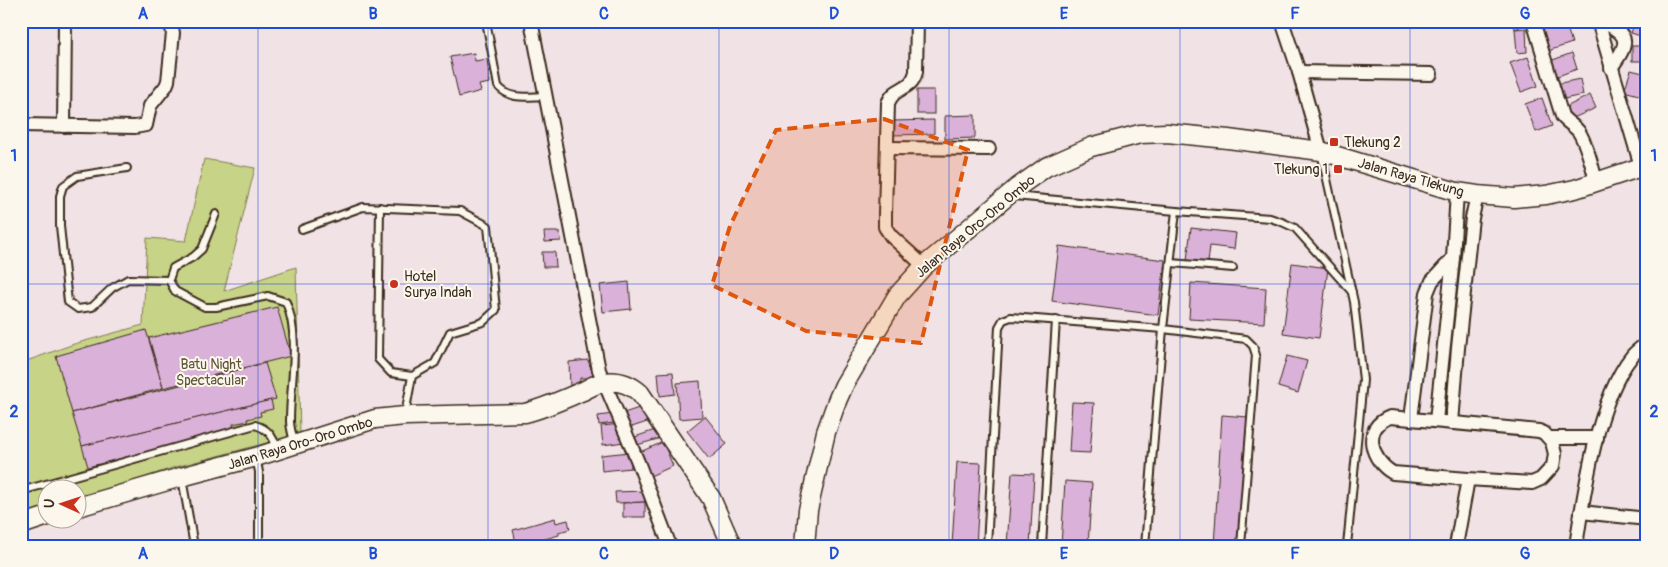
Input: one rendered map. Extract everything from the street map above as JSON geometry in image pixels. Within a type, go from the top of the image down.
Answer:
[{"type":"main road","name":"Jalan Raya Oro-Oro Ombo","points":[[805,546],[808,510],[826,432],[844,385],[898,296],[924,266],[1010,195],[1018,186],[1046,167],[1091,147],[1140,134],[1167,133],[1321,151]]},
{"type":"main road","name":"Jalan Raya Tlekung","points":[[1321,151],[1457,192],[1514,198],[1546,195],[1645,171]]},
{"type":"main road","name":"Jalan Raya Oro-Oro Ombo","points":[[88,504],[256,457],[375,419],[405,416],[525,413],[537,410],[604,382],[626,383],[640,393],[710,498],[732,546]]},
{"type":"main road","points":[[21,525],[38,519]]},
{"type":"street","points":[[64,126],[65,21]]},
{"type":"street","points":[[21,125],[135,127],[146,125],[150,106],[168,82],[173,32],[166,21]]},
{"type":"street","points":[[531,21],[599,370],[638,462],[670,546]]},
{"type":"street","points":[[917,21],[916,72],[911,84],[894,93],[888,103],[886,227],[891,236],[924,266]]},
{"type":"street","points":[[1282,21],[1321,151]]},
{"type":"street","points":[[1534,21],[1562,116],[1566,122],[1574,126],[1580,133],[1596,182]]},
{"type":"street","points":[[1599,21],[1616,29],[1625,40],[1622,54],[1611,68]]},
{"type":"street","points":[[1599,21],[1611,68],[1645,171]]},
{"type":"street","points":[[1298,72],[1431,74]]},
{"type":"street","points":[[887,148],[989,149]]},
{"type":"street","points":[[1436,421],[1453,258],[1457,192]]},
{"type":"street","points":[[1452,422],[1472,218],[1477,195]]},
{"type":"street","points":[[1411,419],[1427,293],[1432,281],[1453,258]]},
{"type":"street","points":[[1576,546],[1581,512],[1597,438],[1611,394],[1633,354],[1647,343]]},
{"type":"street","points":[[1390,417],[1452,422],[1539,431],[1549,438],[1554,446],[1554,460],[1550,471],[1536,482],[1393,473],[1380,464],[1372,448],[1375,429],[1384,419],[1390,417]]},
{"type":"street","points":[[1549,438],[1597,438]]},
{"type":"street","points":[[1456,546],[1468,479]]},
{"type":"street","points":[[1581,512],[1647,519]]},
{"type":"lane","points":[[486,21],[498,86],[503,93],[512,96],[546,96]]},
{"type":"lane","points":[[1321,151],[1352,292],[1363,380],[1346,546]]},
{"type":"lane","points":[[127,168],[76,176],[63,186],[60,196],[60,226],[68,302],[78,309],[92,307],[112,288],[128,279],[169,280]]},
{"type":"lane","points":[[1010,195],[1270,218],[1295,228],[1352,292]]},
{"type":"lane","points":[[302,229],[363,207],[460,211],[488,226],[496,310],[483,322],[450,332],[435,363],[412,376],[391,373],[378,359],[380,208]]},
{"type":"lane","points":[[1145,546],[1163,329],[1176,211]]},
{"type":"lane","points":[[21,491],[255,425],[267,430],[286,447],[290,423],[293,362],[291,315],[286,302],[268,296],[216,308],[205,307],[175,291],[169,280],[173,268],[193,257],[202,249],[216,214]]},
{"type":"lane","points":[[1171,263],[1233,268]]},
{"type":"lane","points":[[987,546],[999,327],[1003,320],[1011,317],[1163,329],[1246,339],[1253,346],[1256,355],[1241,546]]},
{"type":"lane","points":[[1042,546],[1056,320]]},
{"type":"lane","points":[[405,416],[412,376]]},
{"type":"lane","points":[[256,457],[259,472],[259,546]]},
{"type":"lane","points":[[181,477],[194,546]]},
{"type":"highlighted area","points":[[884,119],[968,150],[921,343],[806,331],[712,285],[730,226],[776,130]]},
{"type":"green space","name":"Batu Night Spectacular","points":[[204,159],[255,168],[224,291],[296,267],[300,434],[172,468],[88,497],[88,480],[38,480],[38,513],[21,519],[21,363],[74,344],[143,325],[147,238],[186,241]]},
{"type":"building","points":[[1512,21],[1528,21],[1528,23],[1515,29]]},
{"type":"building","points":[[1635,21],[1647,21],[1647,38],[1631,33]]},
{"type":"building","points":[[1565,22],[1572,43],[1548,51],[1541,29]]},
{"type":"building","points":[[1526,28],[1527,52],[1517,53],[1515,29]]},
{"type":"building","points":[[1632,46],[1647,46],[1647,61],[1632,61]]},
{"type":"building","points":[[474,53],[475,61],[487,59],[490,83],[479,85],[481,91],[459,97],[450,57]]},
{"type":"building","points":[[1572,53],[1577,69],[1555,77],[1550,61]]},
{"type":"building","points":[[1528,57],[1538,86],[1521,92],[1510,63]]},
{"type":"building","points":[[1631,70],[1647,74],[1646,97],[1624,91]]},
{"type":"building","points":[[1580,79],[1583,95],[1559,100],[1556,84]]},
{"type":"building","points":[[917,90],[934,90],[934,114],[917,114]]},
{"type":"building","points":[[1590,95],[1596,108],[1571,119],[1566,107]]},
{"type":"building","points":[[1542,98],[1552,126],[1536,132],[1525,104]]},
{"type":"building","points":[[975,115],[975,138],[945,139],[945,116]]},
{"type":"building","points":[[934,120],[934,134],[892,135],[892,121]]},
{"type":"building","points":[[1191,228],[1236,233],[1234,249],[1210,246],[1208,263],[1187,260]]},
{"type":"building","points":[[544,232],[560,232],[561,241],[545,242]]},
{"type":"building","points":[[1059,246],[1165,260],[1158,315],[1052,301]]},
{"type":"building","points":[[542,252],[555,252],[556,267],[543,267]]},
{"type":"building","points":[[1292,263],[1328,268],[1319,338],[1283,333]]},
{"type":"building","points":[[629,282],[631,309],[603,312],[600,285]]},
{"type":"building","points":[[1191,283],[1266,288],[1264,323],[1189,319]]},
{"type":"building","points":[[277,307],[291,356],[163,388],[149,338]]},
{"type":"building","points":[[146,330],[163,388],[72,413],[56,356]]},
{"type":"building","points":[[1287,356],[1307,361],[1298,393],[1278,387]]},
{"type":"building","points":[[588,360],[594,378],[580,378],[580,388],[570,388],[569,362]]},
{"type":"building","points":[[265,363],[276,399],[82,446],[72,413]]},
{"type":"building","points":[[673,372],[675,394],[660,396],[658,373]]},
{"type":"building","points":[[700,381],[702,417],[679,419],[677,383]]},
{"type":"building","points":[[271,400],[273,409],[260,412],[261,416],[247,419],[248,421],[233,424],[234,429],[88,467],[82,446]]},
{"type":"building","points":[[1072,402],[1094,403],[1090,453],[1069,452]]},
{"type":"building","points":[[642,407],[647,422],[629,428],[624,413]]},
{"type":"building","points":[[613,414],[614,423],[599,425],[598,416]]},
{"type":"building","points":[[1222,415],[1248,417],[1240,546],[1214,546]]},
{"type":"building","points":[[705,416],[727,444],[709,459],[687,431]]},
{"type":"building","points":[[622,424],[624,442],[603,445],[601,426]]},
{"type":"building","points":[[655,430],[658,439],[637,445],[635,437]]},
{"type":"building","points":[[663,442],[673,466],[650,476],[640,452]]},
{"type":"building","points":[[630,452],[631,468],[602,471],[601,455]]},
{"type":"building","points":[[957,462],[981,463],[976,546],[952,546]]},
{"type":"building","points":[[1012,473],[1034,474],[1030,546],[1007,546]]},
{"type":"building","points":[[1065,481],[1092,483],[1088,546],[1061,546]]},
{"type":"building","points":[[644,491],[645,502],[616,503],[615,492]]},
{"type":"building","points":[[645,502],[645,517],[623,517],[623,503]]},
{"type":"building","points":[[555,518],[556,523],[568,520],[570,529],[559,532],[559,535],[531,543],[532,546],[517,546],[513,530]]},
{"type":"place","name":"Tlekung 2","points":[[1334,142]]},
{"type":"place","name":"Tlekung 1","points":[[1338,169]]},
{"type":"place","name":"Hotel Surya Indah","points":[[394,284]]}]
